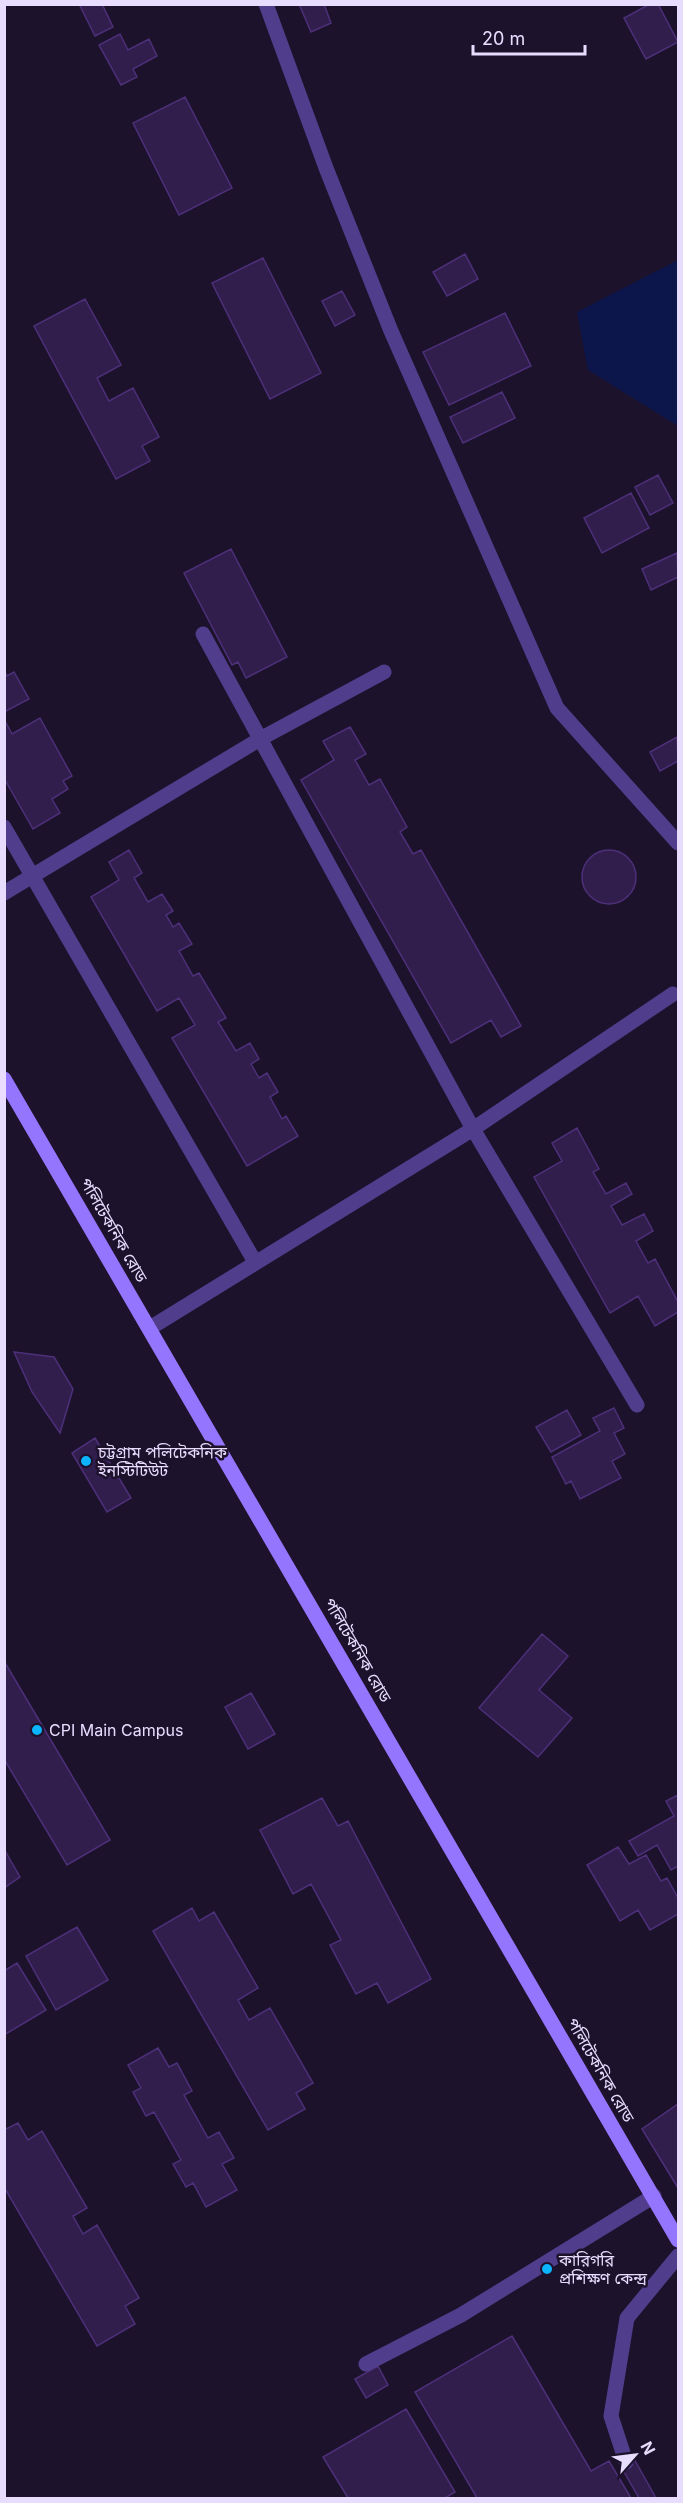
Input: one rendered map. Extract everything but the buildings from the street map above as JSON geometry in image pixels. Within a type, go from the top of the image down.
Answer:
[{"type":"main road","name":"পলিটেকনিক রোড","points":[[4,1078],[678,2240]]},
{"type":"street","points":[[266,4],[326,168],[391,331],[557,708],[678,843]]},
{"type":"street","points":[[203,634],[473,1129],[637,1405]]},
{"type":"street","points":[[4,892],[260,739],[384,672]]},
{"type":"street","points":[[4,827],[255,1262]]},
{"type":"street","points":[[150,1328],[473,1129],[673,994]]},
{"type":"street","points":[[366,2364],[461,2315],[654,2196]]},
{"type":"street","points":[[626,2462],[611,2416],[627,2318],[678,2256]]},
{"type":"shaded area","points":[[678,260],[678,426],[588,370],[577,312]]},
{"type":"place","name":"চট্টগ্রাম পলিটেকনিক ইনস্টিটিউট","points":[[86,1461]]},
{"type":"place","name":"CPI Main Campus","points":[[37,1730]]},
{"type":"place","name":"কারিগরি প্রশিক্ষণ কেন্দ্র","points":[[547,2269]]}]
